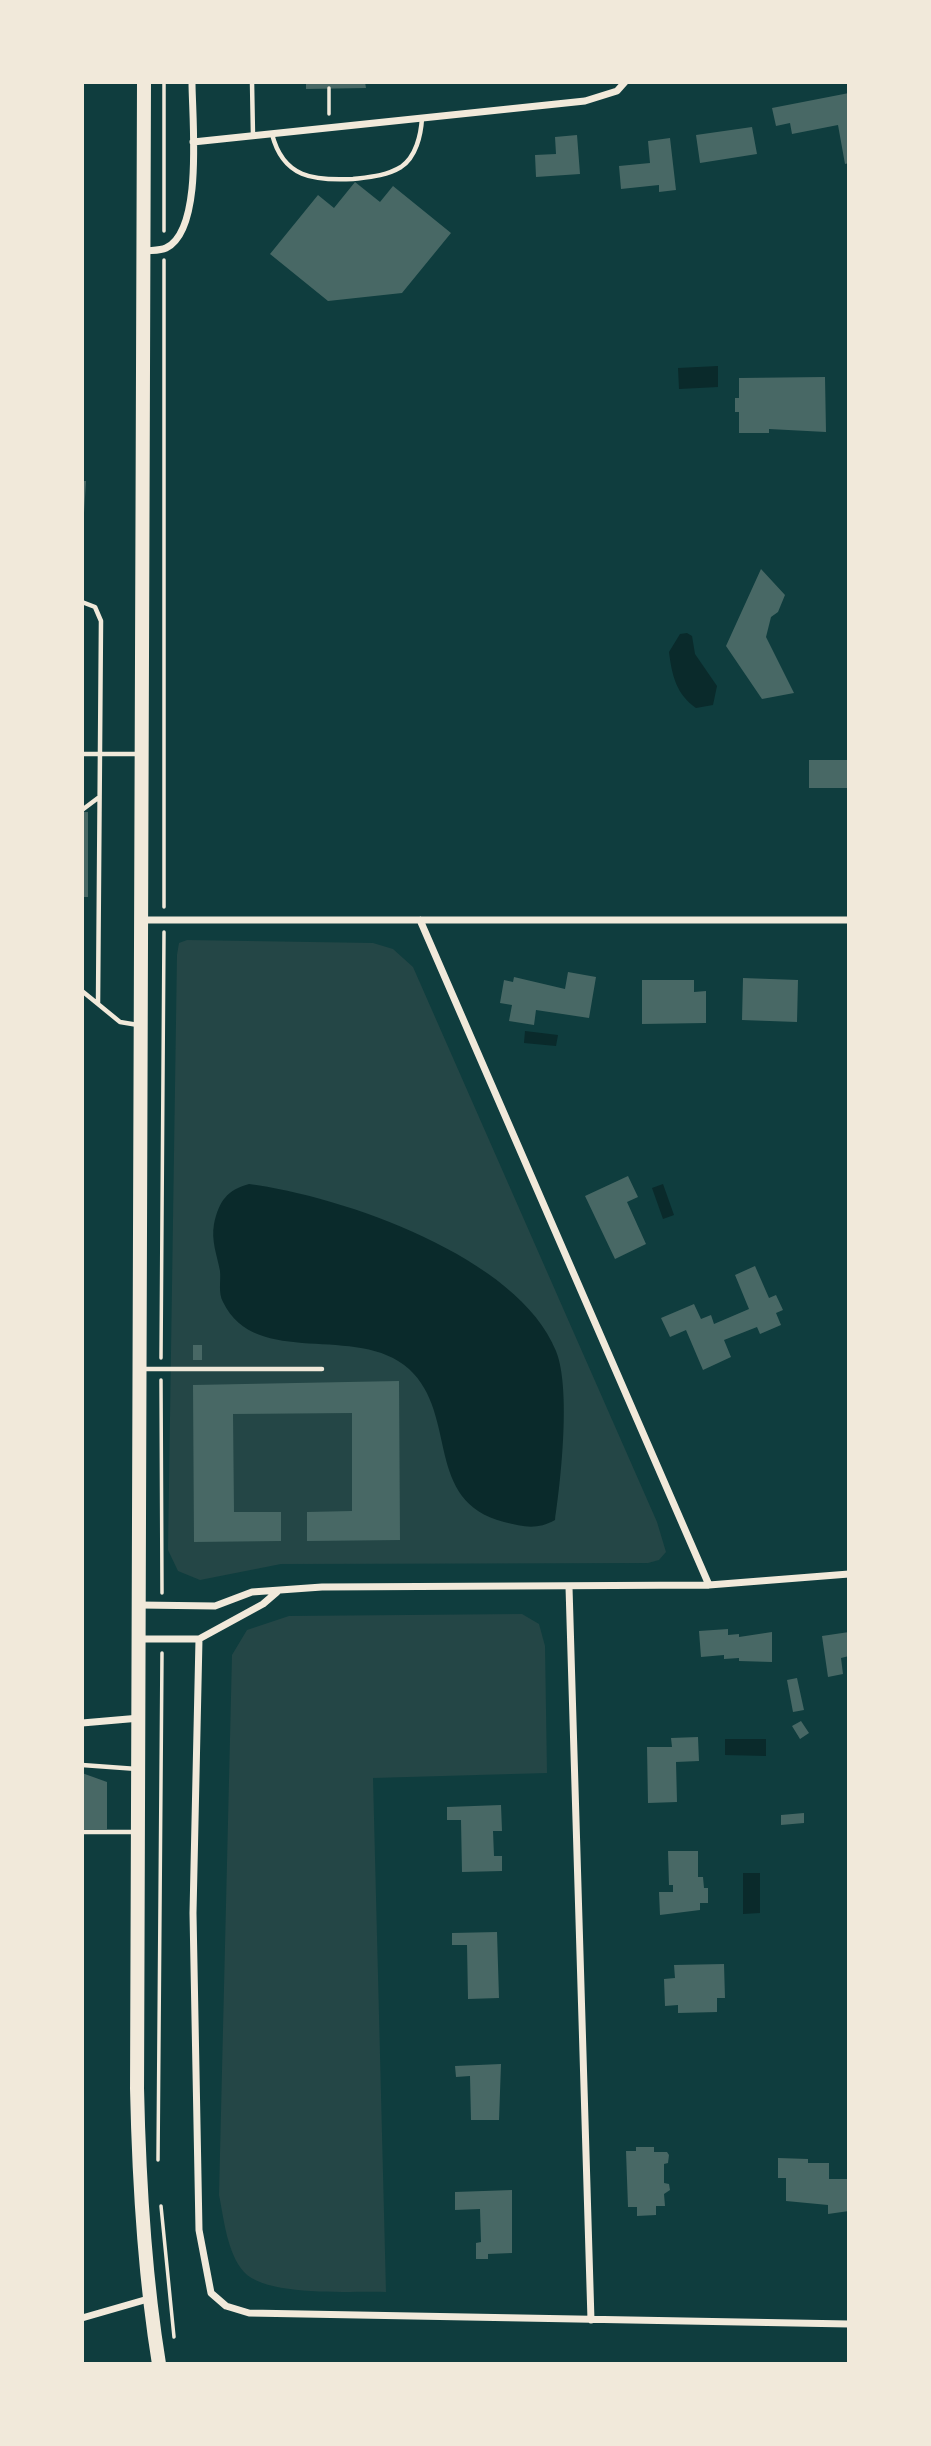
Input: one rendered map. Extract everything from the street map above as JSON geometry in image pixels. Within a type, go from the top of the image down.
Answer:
[{"type":"main road","points":[[144,82],[141,1605],[137,2088],[139,2200],[148,2300],[159,2364]]},
{"type":"street","points":[[144,251],[164,249],[175,241],[186,222],[192,193],[192,82]]},
{"type":"street","points":[[192,142],[585,101],[617,91],[625,82]]},
{"type":"street","points":[[143,920],[849,920]]},
{"type":"street","points":[[420,920],[709,1585]]},
{"type":"street","points":[[141,1605],[215,1606],[252,1592],[323,1587],[709,1585],[849,1574]]},
{"type":"street","points":[[569,1587],[591,2320]]},
{"type":"street","points":[[140,1639],[199,1639],[263,1604],[278,1591]]},
{"type":"street","points":[[199,1639],[193,1913],[198,2230],[211,2293],[226,2306],[249,2313],[591,2320],[821,2321],[849,2324]]},
{"type":"street","points":[[82,1723],[140,1718]]},
{"type":"street","points":[[82,2318],[148,2300]]},
{"type":"lane","points":[[252,82],[253,136]]},
{"type":"lane","points":[[272,134],[275,147],[302,175],[321,181],[377,177],[402,167],[421,134],[422,118]]},
{"type":"lane","points":[[82,602],[94,607],[100,621],[98,1004]]},
{"type":"lane","points":[[82,754],[143,754]]},
{"type":"lane","points":[[82,810],[99,797]]},
{"type":"lane","points":[[82,993],[120,1023],[142,1026]]},
{"type":"lane","points":[[141,1369],[322,1369]]},
{"type":"lane","points":[[82,1765],[140,1769]]},
{"type":"lane","points":[[82,1832],[139,1832]]},
{"type":"path","points":[[162,1605],[164,82]]},
{"type":"path","points":[[329,89],[329,128]]},
{"type":"path","points":[[158,2174],[162,1639]]},
{"type":"path","points":[[160,2199],[174,2338]]},
{"type":"shaded area","points":[[718,366],[718,387],[679,389],[678,368]]},
{"type":"shaded area","points":[[687,633],[692,636],[695,654],[717,686],[713,705],[696,708],[684,697],[676,683],[669,652],[680,634]]},
{"type":"shaded area","points":[[187,940],[373,943],[393,949],[413,967],[657,1522],[666,1552],[659,1560],[648,1563],[281,1564],[200,1580],[178,1571],[168,1550],[177,955],[179,943]]},
{"type":"shaded area","points":[[525,1031],[558,1035],[556,1046],[524,1043]]},
{"type":"shaded area","points":[[249,1184],[331,1202],[377,1217],[424,1237],[467,1260],[505,1287],[536,1317],[556,1351],[563,1387],[562,1459],[555,1520],[530,1527],[504,1522],[479,1511],[462,1496],[452,1476],[434,1409],[424,1388],[409,1369],[387,1355],[363,1348],[283,1341],[259,1335],[238,1322],[221,1298],[220,1271],[213,1230],[218,1209],[225,1198]]},
{"type":"shaded area","points":[[663,1184],[674,1215],[663,1219],[652,1188]]},
{"type":"shaded area","points":[[522,1614],[539,1624],[545,1646],[547,1773],[373,1778],[386,2292],[311,2291],[271,2286],[255,2280],[244,2272],[234,2255],[219,2195],[232,1655],[247,1630],[289,1616]]},
{"type":"shaded area","points":[[725,1739],[766,1739],[766,1756],[725,1755]]},
{"type":"shaded area","points":[[743,1873],[760,1873],[760,1913],[743,1914]]},
{"type":"building","points":[[306,82],[365,82],[366,88],[306,89]]},
{"type":"building","points":[[849,93],[849,163],[845,164],[838,125],[792,134],[790,123],[776,126],[772,108]]},
{"type":"building","points":[[752,127],[757,154],[700,163],[696,135]]},
{"type":"building","points":[[577,135],[580,174],[536,177],[535,155],[556,154],[555,137]]},
{"type":"building","points":[[670,138],[676,190],[659,192],[659,185],[621,189],[619,166],[650,163],[648,141]]},
{"type":"building","points":[[355,182],[380,202],[393,186],[451,233],[402,293],[328,301],[270,254],[318,195],[334,208]]},
{"type":"building","points":[[825,377],[826,432],[769,429],[769,433],[739,433],[739,412],[735,412],[735,398],[739,398],[739,378]]},
{"type":"building","points":[[82,481],[86,481],[84,513],[82,513]]},
{"type":"building","points":[[761,569],[785,595],[778,612],[771,617],[766,637],[794,693],[762,699],[726,646]]},
{"type":"building","points":[[809,760],[849,760],[849,788],[809,788]]},
{"type":"building","points":[[82,812],[88,812],[88,897],[82,897]]},
{"type":"building","points":[[568,972],[596,977],[589,1018],[536,1010],[534,1025],[509,1021],[512,1005],[500,1003],[504,980],[513,982],[514,977],[565,989]]},
{"type":"building","points":[[743,978],[798,980],[797,1022],[742,1020]]},
{"type":"building","points":[[642,980],[694,980],[694,992],[706,991],[706,1023],[642,1024]]},
{"type":"building","points":[[628,1176],[638,1197],[627,1202],[646,1244],[615,1259],[585,1196]]},
{"type":"building","points":[[755,1266],[769,1298],[776,1295],[783,1310],[776,1313],[781,1325],[760,1334],[757,1327],[724,1340],[731,1357],[703,1370],[686,1330],[670,1337],[661,1318],[694,1304],[701,1319],[711,1315],[714,1324],[749,1309],[735,1275]]},
{"type":"building","points":[[193,1345],[202,1345],[202,1360],[193,1360]]},
{"type":"building","points":[[399,1381],[400,1540],[307,1541],[307,1512],[352,1511],[352,1413],[233,1414],[234,1512],[281,1512],[281,1541],[194,1542],[193,1385]]},
{"type":"building","points":[[728,1629],[728,1635],[739,1634],[739,1637],[772,1632],[772,1662],[724,1659],[724,1655],[701,1657],[699,1631]]},
{"type":"building","points":[[849,1632],[849,1656],[841,1658],[843,1674],[828,1677],[822,1636]]},
{"type":"building","points":[[797,1678],[804,1710],[793,1712],[787,1680]]},
{"type":"building","points":[[801,1721],[809,1733],[800,1739],[792,1726]]},
{"type":"building","points":[[698,1737],[699,1761],[676,1762],[677,1802],[648,1803],[647,1747],[672,1747],[671,1738]]},
{"type":"building","points":[[82,1773],[107,1782],[107,1829],[82,1829]]},
{"type":"building","points":[[501,1805],[502,1831],[493,1831],[494,1856],[502,1856],[502,1871],[462,1872],[461,1820],[447,1820],[447,1807]]},
{"type":"building","points":[[804,1813],[804,1823],[781,1825],[781,1815]]},
{"type":"building","points":[[668,1851],[698,1851],[698,1877],[703,1877],[704,1888],[708,1888],[708,1903],[700,1903],[700,1910],[660,1915],[659,1892],[673,1892],[673,1885],[669,1885]]},
{"type":"building","points":[[497,1932],[499,1998],[468,1999],[467,1945],[452,1945],[452,1933]]},
{"type":"building","points":[[724,1964],[725,1998],[717,1998],[717,2012],[678,2013],[678,2005],[665,2006],[664,1979],[675,1978],[674,1965]]},
{"type":"building","points":[[501,2064],[499,2120],[471,2120],[470,2076],[456,2077],[455,2066]]},
{"type":"building","points":[[636,2147],[654,2147],[654,2152],[667,2152],[669,2155],[668,2163],[664,2164],[664,2183],[669,2184],[670,2190],[664,2194],[665,2206],[656,2206],[656,2215],[637,2216],[637,2207],[628,2207],[626,2151],[636,2151]]},
{"type":"building","points":[[778,2158],[829,2163],[829,2179],[849,2179],[849,2211],[828,2214],[828,2205],[786,2201],[786,2178],[778,2178]]},
{"type":"building","points":[[512,2190],[512,2253],[488,2254],[488,2259],[476,2259],[476,2243],[481,2242],[480,2209],[455,2210],[455,2192]]}]
